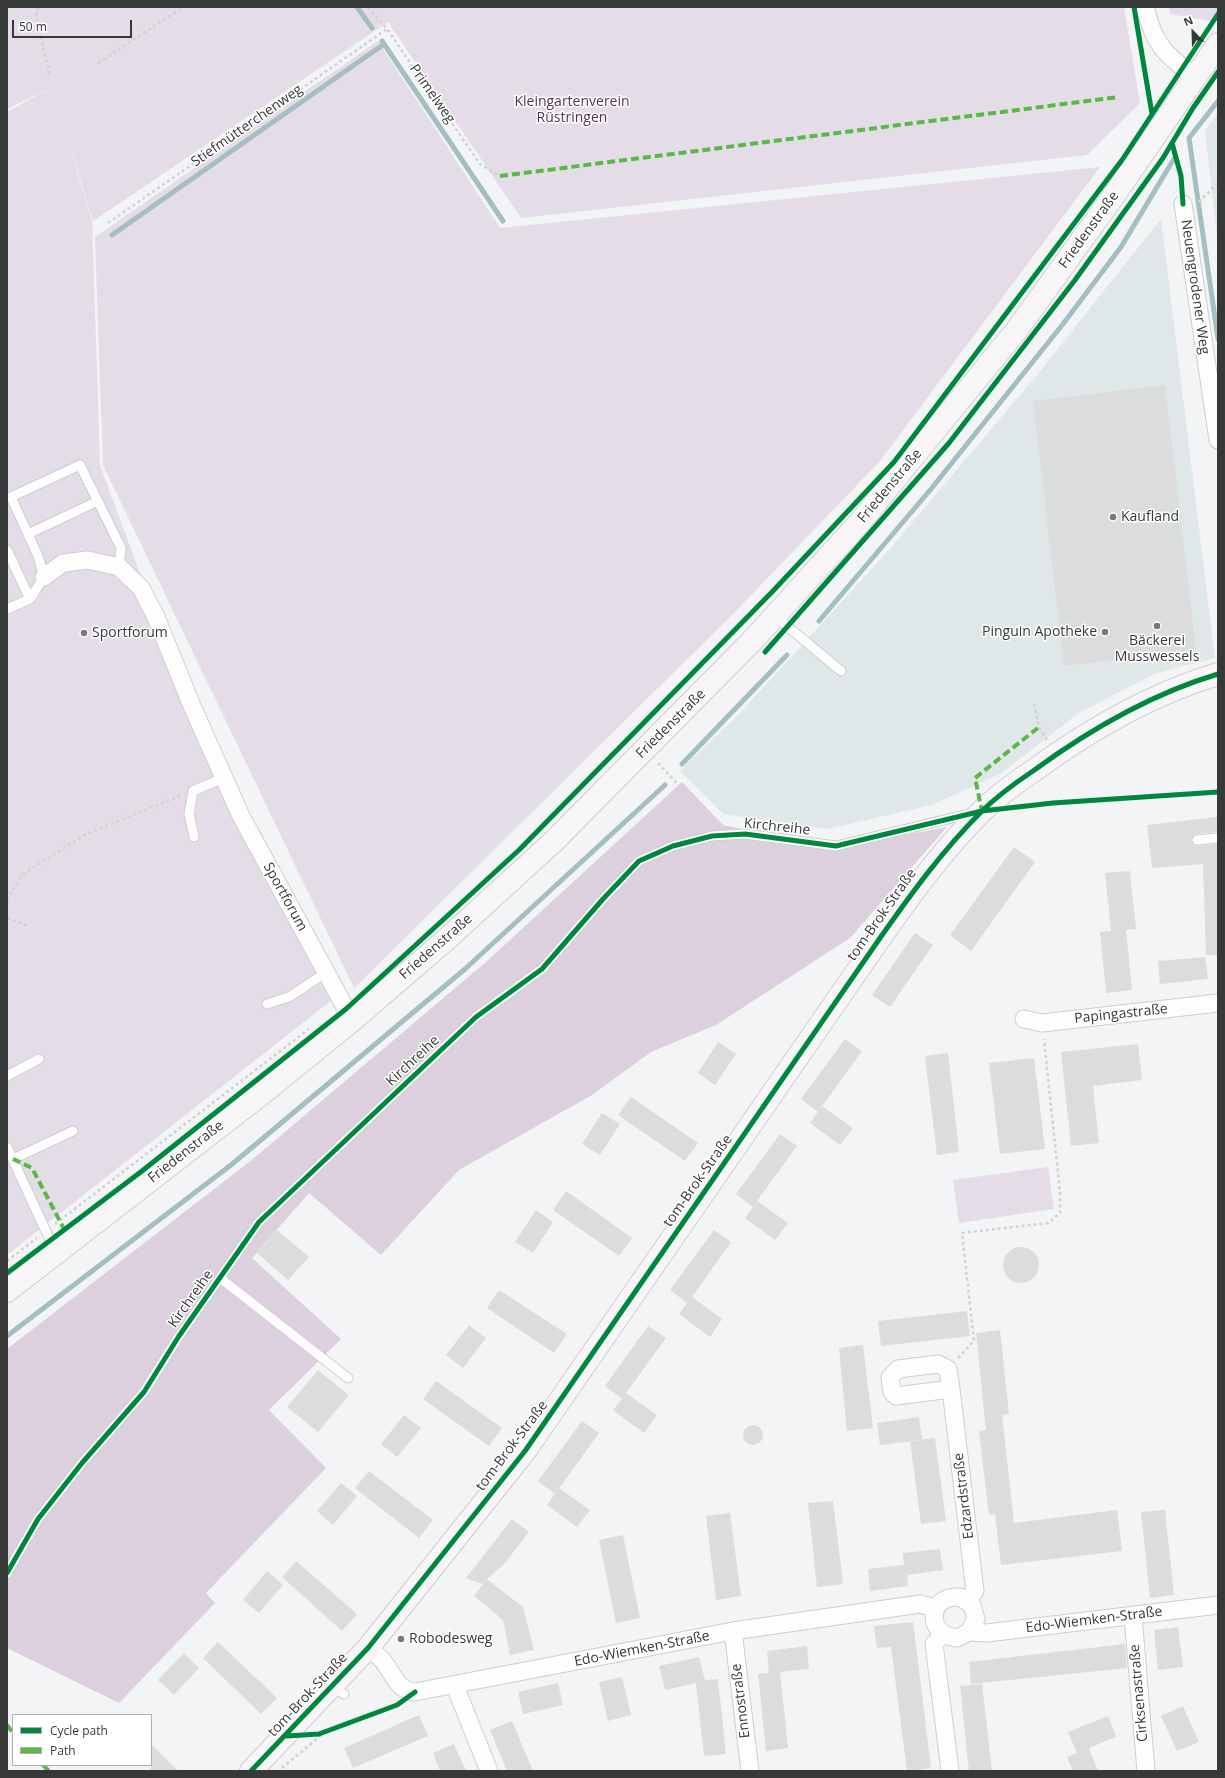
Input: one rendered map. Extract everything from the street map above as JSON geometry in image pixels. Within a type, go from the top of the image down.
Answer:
[{"type":"main road","name":"Friedenstraße","points":[[7,1291],[264,1092],[354,1019],[448,938],[553,842],[752,641],[860,522],[1016,331],[1115,194],[1218,44]]},
{"type":"main road","name":"tom-Brok-Straße","points":[[252,1771],[287,1736],[338,1690],[368,1648],[525,1451],[927,872],[982,811],[1057,753],[1095,729],[1172,691],[1218,674]]},
{"type":"street","points":[[1145,7],[1156,42],[1168,56],[1195,77]]},
{"type":"street","name":"Neuengrodener Weg","points":[[1183,203],[1218,440]]},
{"type":"street","points":[[44,577],[63,563],[88,560],[119,567]]},
{"type":"street","name":"Sportforum","points":[[119,567],[141,588],[156,617],[192,706],[241,816],[346,1009],[354,1019]]},
{"type":"street","name":"Papingastraße","points":[[1024,1019],[1042,1023],[1218,1003]]},
{"type":"street","points":[[948,1369],[938,1364],[898,1369],[890,1378],[892,1392],[896,1396],[951,1389]]},
{"type":"street","name":"Edzardstraße","points":[[948,1369],[975,1590],[967,1600]]},
{"type":"street","points":[[950,1771],[934,1644],[943,1634],[934,1623],[936,1608],[946,1598],[960,1597],[967,1600],[972,1605],[976,1619],[969,1632]]},
{"type":"street","name":"Edo-Wiemken-Straße","points":[[368,1648],[382,1660],[401,1688],[407,1692],[415,1692],[455,1686],[733,1631],[920,1604],[936,1608]]},
{"type":"street","name":"Edo-Wiemken-Straße","points":[[943,1634],[957,1638],[969,1632],[987,1633],[1218,1605]]},
{"type":"street","name":"Cirksenastraße","points":[[1133,1616],[1146,1771]]},
{"type":"street","name":"Ennostraße","points":[[733,1631],[750,1771]]},
{"type":"street","points":[[455,1686],[489,1771]]},
{"type":"lane","points":[[7,609],[30,599],[44,577],[38,556],[10,498],[80,465],[120,548],[119,567]]},
{"type":"lane","points":[[28,534],[98,501]]},
{"type":"lane","points":[[7,550],[30,599]]},
{"type":"lane","points":[[775,616],[841,672]]},
{"type":"lane","points":[[194,837],[189,814],[193,791],[223,778]]},
{"type":"lane","name":"Kirchreihe","points":[[7,1573],[38,1519],[82,1463],[144,1392],[179,1336],[259,1222],[476,1017],[542,969],[603,899],[639,861],[674,846],[712,836],[746,834],[836,846],[982,811]]},
{"type":"lane","points":[[1197,840],[1218,838]]},
{"type":"lane","points":[[267,1004],[289,997],[327,972]]},
{"type":"lane","points":[[7,1076],[39,1059]]},
{"type":"lane","points":[[13,1159],[73,1131]]},
{"type":"lane","points":[[7,1147],[50,1240],[59,1252]]},
{"type":"lane","points":[[220,1278],[348,1378]]},
{"type":"path","points":[[38,7],[36,15],[50,76]]},
{"type":"path","points":[[98,63],[183,7]]},
{"type":"path","points":[[1183,203],[1201,202],[1218,183]]},
{"type":"path","points":[[1034,704],[1039,727],[1043,735]]},
{"type":"path","points":[[658,763],[708,818],[712,836]]},
{"type":"path","points":[[7,900],[22,875],[86,834],[193,791]]},
{"type":"path","points":[[7,918],[28,926]]},
{"type":"path","points":[[948,1369],[974,1341],[962,1232],[1048,1223],[1060,1213],[1060,1192],[1042,1023]]},
{"type":"path","points":[[7,1261],[313,1026]]},
{"type":"path","points":[[278,1771],[324,1733],[331,1730]]},
{"type":"path","points":[[287,1736],[324,1733]]},
{"type":"shaded area","points":[[1218,113],[1218,245],[1205,131]]},
{"type":"shaded area","name":"Kaufland","points":[[1161,219],[1215,658],[1156,673],[1077,714],[1002,773],[932,805],[827,829],[723,814],[680,771],[740,713],[888,551],[1037,375]]},
{"type":"shaded area","points":[[682,782],[723,825],[836,848],[947,827],[850,938],[716,1025],[651,1052],[592,1095],[459,1170],[381,1255],[309,1193],[252,1258],[341,1339],[269,1410],[326,1468],[206,1593],[215,1603],[119,1703],[7,1648],[7,1349],[253,1159],[486,962]]},
{"type":"green space","name":"Kleingartenverein Rüstringen","points":[[7,7],[1124,7],[1140,103],[1087,155],[521,218],[388,22],[93,221],[58,109],[92,221],[100,465],[224,801],[332,1000],[7,1255],[7,112],[52,87],[7,109]]},
{"type":"green space","points":[[1169,7],[1218,7],[1218,12],[1211,21],[1170,14]]},
{"type":"green space","points":[[378,41],[500,228],[1100,167],[880,461],[733,614],[354,988],[103,465],[95,237]]},
{"type":"green space","points":[[1048,1167],[1054,1209],[959,1223],[953,1180]]},
{"type":"building","name":"Kaufland","points":[[1165,385],[1196,650],[1064,666],[1033,401]]},
{"type":"building","points":[[1217,817],[1218,832],[1196,834],[1191,840],[1192,844],[1197,846],[1218,844],[1218,955],[1206,955],[1203,864],[1152,868],[1147,825]]},
{"type":"building","points":[[1014,847],[1035,862],[971,951],[950,935]]},
{"type":"building","points":[[1130,871],[1136,929],[1126,930],[1132,990],[1106,993],[1100,932],[1111,931],[1105,873]]},
{"type":"building","points":[[915,933],[933,945],[890,1007],[872,995]]},
{"type":"building","points":[[1205,957],[1208,979],[1160,984],[1158,961]]},
{"type":"building","points":[[845,1039],[862,1051],[818,1112],[801,1099]]},
{"type":"building","points":[[718,1042],[736,1054],[715,1085],[698,1073]]},
{"type":"building","points":[[1138,1044],[1142,1080],[1093,1086],[1099,1143],[1071,1146],[1061,1052]]},
{"type":"building","points":[[948,1053],[959,1152],[937,1155],[925,1056]]},
{"type":"building","points":[[1034,1058],[1045,1149],[1000,1154],[989,1063]]},
{"type":"building","points":[[631,1097],[698,1143],[685,1161],[618,1115]]},
{"type":"building","points":[[822,1106],[853,1128],[840,1145],[810,1123]]},
{"type":"building","points":[[602,1113],[620,1124],[600,1155],[582,1144]]},
{"type":"building","points":[[780,1134],[797,1146],[757,1201],[788,1223],[775,1240],[745,1218],[753,1207],[736,1194]]},
{"type":"building","points":[[566,1191],[632,1238],[619,1256],[553,1210]]},
{"type":"building","points":[[536,1210],[553,1222],[533,1253],[515,1242]]},
{"type":"building","points":[[277,1230],[309,1257],[288,1280],[257,1253]]},
{"type":"building","points":[[714,1230],[731,1242],[692,1297],[722,1319],[710,1337],[679,1314],[687,1303],[670,1290]]},
{"type":"building","points":[[1025,1247],[1034,1252],[1038,1258],[1038,1272],[1034,1278],[1025,1283],[1017,1283],[1008,1278],[1004,1272],[1003,1261],[1008,1252],[1014,1248]]},
{"type":"building","points":[[499,1290],[567,1334],[554,1353],[487,1308]]},
{"type":"building","points":[[967,1311],[970,1336],[881,1346],[878,1321]]},
{"type":"building","points":[[469,1325],[486,1338],[463,1368],[446,1355]]},
{"type":"building","points":[[648,1326],[666,1338],[626,1393],[657,1415],[644,1433],[613,1410],[622,1399],[605,1386]]},
{"type":"building","points":[[1000,1330],[1009,1414],[1002,1415],[1014,1523],[1117,1510],[1122,1551],[1001,1565],[995,1514],[989,1515],[979,1431],[986,1430],[976,1333]]},
{"type":"building","points":[[863,1345],[873,1428],[847,1431],[839,1348]]},
{"type":"building","points":[[318,1370],[349,1395],[318,1432],[287,1407]]},
{"type":"building","points":[[436,1381],[502,1428],[489,1446],[423,1399]]},
{"type":"building","points":[[404,1415],[421,1428],[397,1457],[381,1444]]},
{"type":"building","points":[[919,1417],[922,1440],[880,1445],[877,1423]]},
{"type":"building","points":[[582,1421],[599,1433],[555,1494],[538,1481]]},
{"type":"building","points":[[753,1425],[760,1428],[763,1435],[760,1442],[753,1445],[746,1442],[743,1435],[746,1428]]},
{"type":"building","points":[[935,1438],[946,1521],[921,1524],[910,1441]]},
{"type":"building","points":[[369,1471],[433,1520],[419,1538],[355,1488]]},
{"type":"building","points":[[341,1483],[357,1496],[333,1525],[317,1511]]},
{"type":"building","points":[[559,1488],[590,1510],[577,1527],[547,1505]]},
{"type":"building","points":[[833,1501],[843,1584],[817,1587],[808,1503]]},
{"type":"building","points":[[1165,1510],[1174,1595],[1150,1598],[1141,1512]]},
{"type":"building","points":[[730,1513],[741,1596],[716,1600],[706,1516]]},
{"type":"building","points":[[512,1519],[529,1532],[505,1563],[487,1579],[523,1607],[534,1650],[510,1655],[503,1620],[474,1596],[486,1580],[482,1584],[466,1578]]},
{"type":"building","points":[[623,1535],[640,1618],[616,1623],[599,1540]]},
{"type":"building","points":[[940,1549],[943,1570],[907,1575],[908,1586],[870,1591],[868,1569],[904,1565],[903,1553]]},
{"type":"building","points":[[296,1561],[357,1614],[342,1631],[282,1577]]},
{"type":"building","points":[[267,1571],[283,1585],[259,1613],[243,1600]]},
{"type":"building","points":[[913,1622],[931,1768],[907,1771],[891,1647],[877,1648],[874,1626]]},
{"type":"building","points":[[1178,1627],[1183,1667],[1158,1670],[1154,1630]]},
{"type":"building","points":[[218,1642],[277,1698],[261,1714],[203,1658]]},
{"type":"building","points":[[1125,1644],[1127,1668],[971,1684],[969,1662]]},
{"type":"building","points":[[807,1646],[809,1669],[780,1672],[788,1748],[766,1751],[758,1674],[769,1673],[767,1651]]},
{"type":"building","points":[[184,1653],[199,1668],[174,1695],[158,1680]]},
{"type":"building","points":[[699,1657],[705,1680],[718,1679],[726,1754],[704,1756],[696,1683],[665,1690],[659,1666]]},
{"type":"building","points":[[622,1677],[631,1715],[608,1721],[599,1682]]},
{"type":"building","points":[[558,1683],[563,1705],[523,1714],[518,1692]]},
{"type":"building","points":[[982,1684],[992,1771],[969,1771],[960,1686]]},
{"type":"building","points":[[1183,1706],[1199,1742],[1177,1751],[1161,1716]]},
{"type":"building","points":[[419,1715],[428,1736],[353,1768],[344,1748]]},
{"type":"building","points":[[1108,1716],[1116,1737],[1089,1748],[1098,1771],[1073,1771],[1067,1757],[1077,1753],[1068,1732]]},
{"type":"building","points":[[512,1721],[533,1771],[507,1771],[490,1730]]},
{"type":"building","points":[[454,1744],[466,1771],[440,1771],[433,1753]]},
{"type":"building","points":[[152,1745],[178,1771],[151,1771]]},
{"type":"waterway","points":[[357,7],[372,28]]},
{"type":"waterway","points":[[382,41],[503,221]]},
{"type":"waterway","points":[[112,235],[384,44]]},
{"type":"waterway","points":[[1218,101],[1189,138],[1218,339]]},
{"type":"waterway","points":[[819,621],[931,489],[1063,324],[1121,247],[1175,157]]},
{"type":"waterway","points":[[682,764],[787,655]]},
{"type":"waterway","points":[[7,1336],[231,1165],[465,969],[665,785]]},
{"type":"marked path","points":[[500,176],[1119,97]]},
{"type":"marked path","points":[[984,811],[982,811],[975,778],[1039,727]]},
{"type":"marked path","points":[[13,1159],[32,1168],[64,1229]]},
{"type":"marked path","points":[[7,1725],[12,1732]]},
{"type":"marked path","points":[[44,1766],[49,1771]]},
{"type":"cycle path","points":[[1134,7],[1152,114]]},
{"type":"cycle path","points":[[7,1273],[142,1171],[346,1009],[519,850],[772,592],[894,462],[1122,160],[1218,14]]},
{"type":"cycle path","points":[[765,652],[949,443],[1075,280],[1163,158],[1193,108],[1218,72]]},
{"type":"cycle path","points":[[1172,143],[1181,176],[1183,204]]},
{"type":"cycle path","points":[[251,1771],[368,1648],[525,1451],[880,938],[915,889],[953,842],[981,812],[999,796],[1019,780],[1076,741],[1145,703],[1193,682],[1218,674]]},
{"type":"cycle path","points":[[7,1573],[38,1519],[82,1463],[144,1392],[179,1336],[259,1222],[476,1017],[542,969],[603,899],[639,861],[673,846],[712,836],[745,834],[836,846],[982,811],[1053,803],[1218,792]]},
{"type":"cycle path","points":[[287,1736],[319,1734],[397,1705],[415,1692]]},
{"type":"place","name":"Kaufland","points":[[1113,517]]},
{"type":"place","name":"Bäckerei Musswessels","points":[[1157,626]]},
{"type":"place","name":"Pinguin Apotheke","points":[[1105,632]]},
{"type":"place","name":"Sportforum","points":[[84,633]]},
{"type":"place","name":"Robodesweg","points":[[401,1639]]}]
